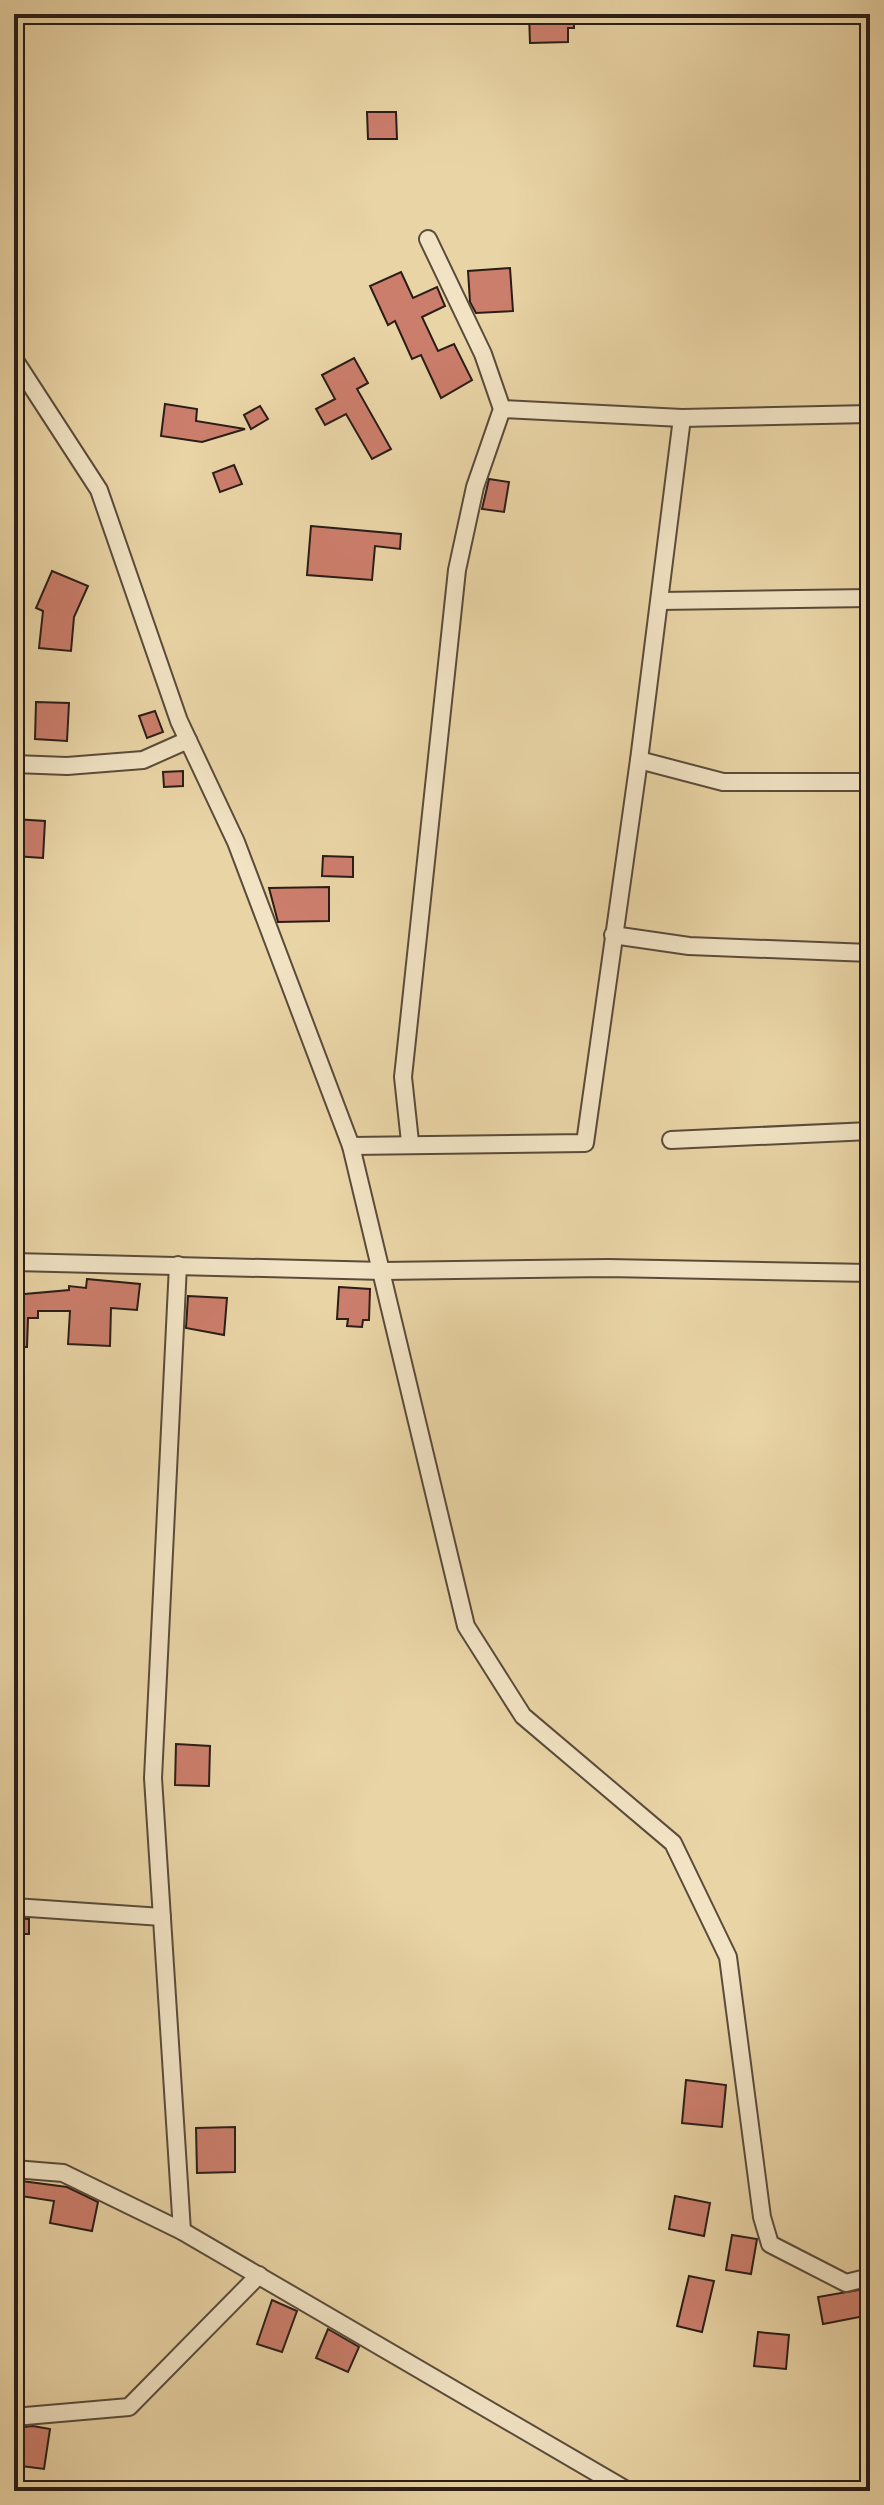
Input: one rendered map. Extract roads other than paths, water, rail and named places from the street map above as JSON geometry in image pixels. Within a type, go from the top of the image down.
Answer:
[{"type":"street","points":[[410,1142],[403,1077],[457,570],[475,487],[502,409],[483,354],[428,239]]},
{"type":"street","points":[[14,359],[99,490],[188,740],[236,842],[351,1146],[378,1247],[466,1626],[523,1716],[673,1843],[728,1957],[762,2217],[770,2244],[846,2283],[870,2277]]},
{"type":"street","points":[[502,409],[682,418],[870,414]]},
{"type":"street","points":[[351,1146],[410,1142],[585,1143],[639,760],[682,418]]},
{"type":"street","points":[[660,601],[870,598]]},
{"type":"street","points":[[14,764],[67,766],[143,760],[188,740]]},
{"type":"street","points":[[639,760],[723,782],[870,782]]},
{"type":"street","points":[[613,935],[689,946],[870,953]]},
{"type":"street","points":[[671,1140],[870,1131]]},
{"type":"street","points":[[14,1262],[870,1273]]},
{"type":"street","points":[[178,1265],[153,1778],[182,2231]]},
{"type":"street","points":[[14,1907],[162,1917]]},
{"type":"street","points":[[14,2169],[63,2173],[182,2231],[628,2491]]},
{"type":"street","points":[[14,2417],[129,2407],[259,2275]]}]
